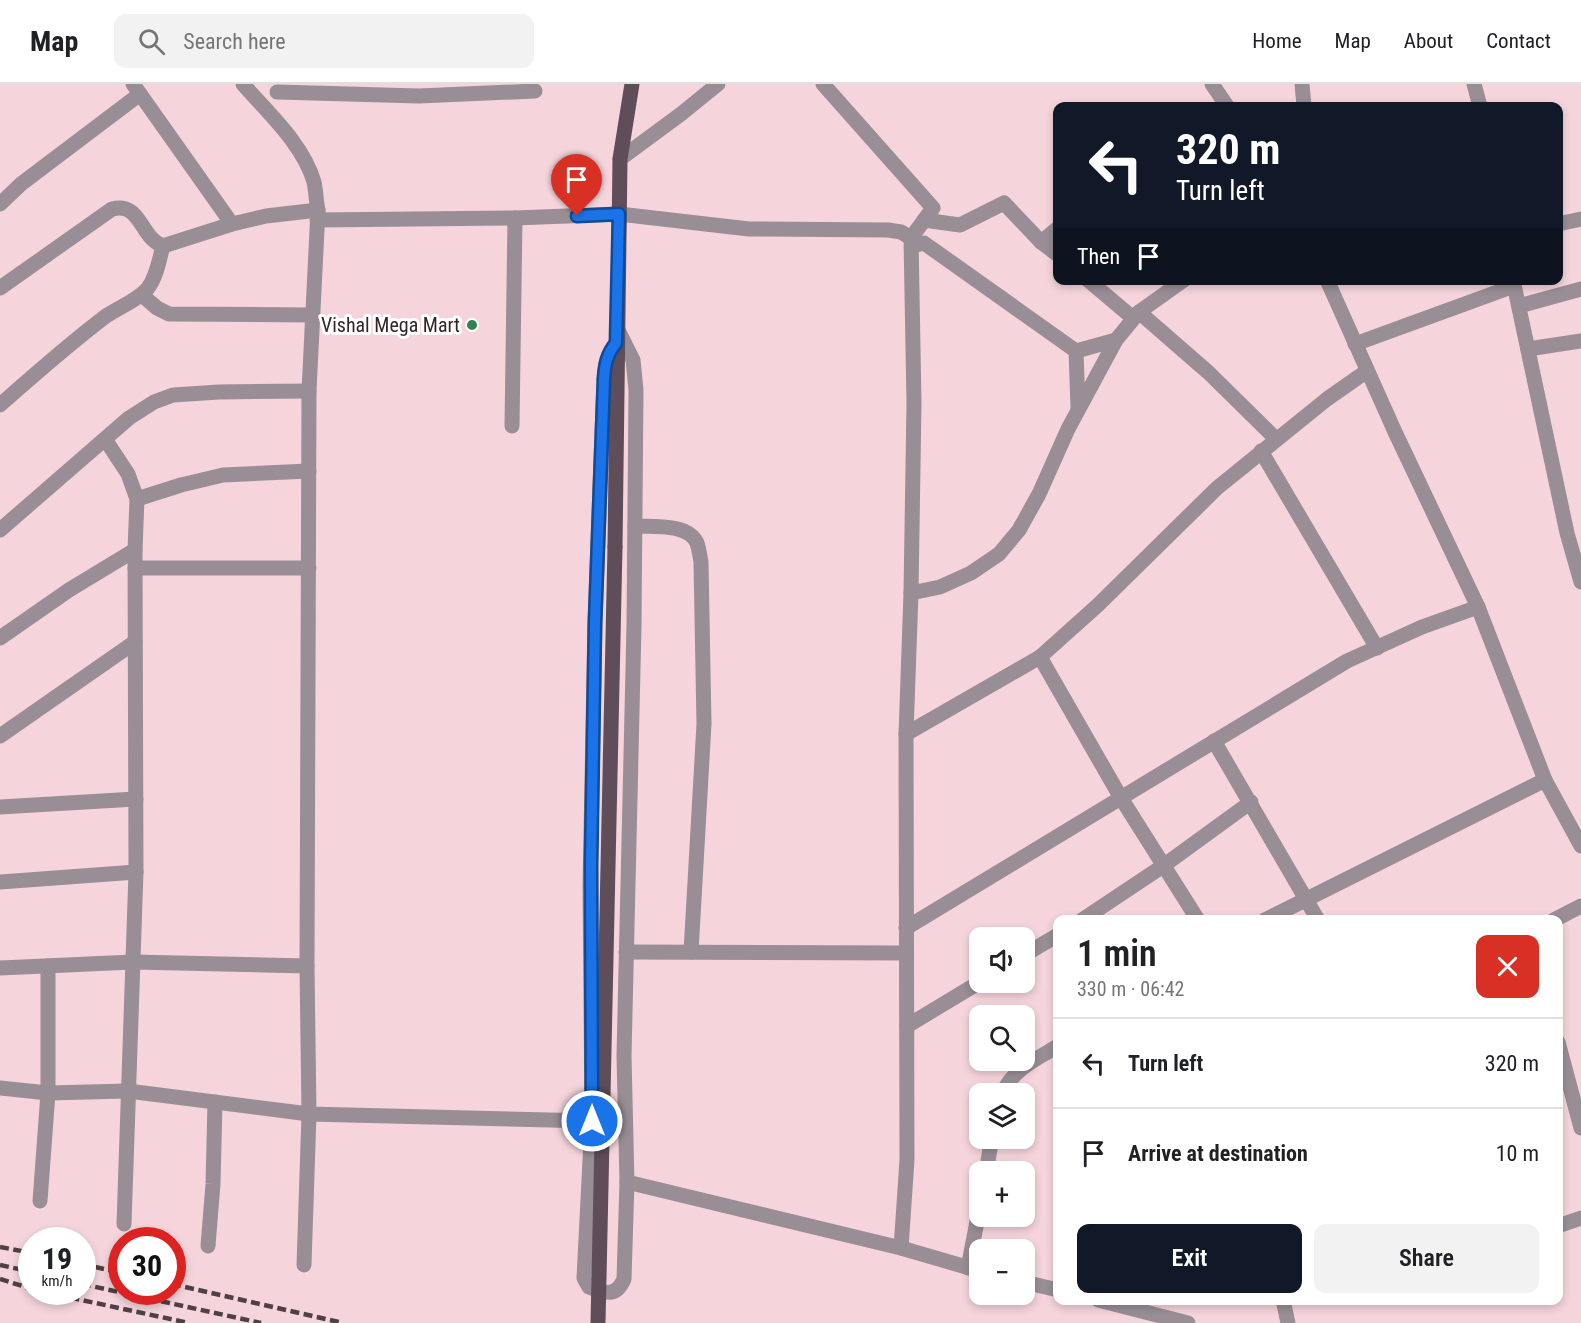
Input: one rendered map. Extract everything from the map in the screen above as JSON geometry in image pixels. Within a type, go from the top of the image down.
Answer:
[{"type":"main road","points":[[598,1323],[615,547],[619,214],[621,159],[632,84]]},
{"type":"street","points":[[243,84],[302,155],[314,183],[317,215],[309,391],[307,966],[309,1114],[304,1265]]},
{"type":"street","points":[[621,159],[718,84]]},
{"type":"street","points":[[823,84],[933,208],[911,242],[914,403],[906,734],[907,1160],[901,1248]]},
{"type":"street","points":[[1212,84],[1224,102]]},
{"type":"street","points":[[1302,84],[1304,102]]},
{"type":"street","points":[[1474,84],[1479,102]]},
{"type":"street","points":[[275,120],[277,88],[419,96],[535,92]]},
{"type":"street","points":[[0,204],[136,89],[232,224]]},
{"type":"street","points":[[924,220],[960,225],[1004,203],[1041,242],[1053,251]]},
{"type":"street","points":[[0,288],[112,209],[128,208],[138,218],[148,236],[155,243],[163,246],[232,224],[266,216],[515,218],[619,214],[749,229],[901,232],[911,242],[924,243],[1076,351]]},
{"type":"street","points":[[512,426],[515,218]]},
{"type":"street","points":[[1563,223],[1581,219]]},
{"type":"street","points":[[1041,242],[1053,232]]},
{"type":"street","points":[[0,405],[67,346],[108,315],[142,295],[156,273],[163,246]]},
{"type":"street","points":[[1095,285],[1209,373],[1276,440]]},
{"type":"street","points":[[911,593],[940,587],[971,573],[999,554],[1019,530],[1039,494],[1078,410],[1116,340],[1136,315],[1177,285]]},
{"type":"street","points":[[1329,285],[1395,432],[1478,607],[1545,780],[1581,846]]},
{"type":"street","points":[[1355,344],[1508,285]]},
{"type":"street","points":[[1514,285],[1577,551],[1581,582]]},
{"type":"street","points":[[1519,306],[1581,289]]},
{"type":"street","points":[[142,295],[157,308],[169,314],[313,315]]},
{"type":"street","points":[[617,335],[627,344],[633,360],[636,390],[635,526],[624,1056],[627,1182],[624,1279],[614,1292],[604,1293],[589,1287],[584,1278],[592,1121],[590,887],[595,622],[604,379],[606,362],[617,335]]},
{"type":"street","points":[[1076,351],[1116,340]]},
{"type":"street","points":[[1528,349],[1581,341]]},
{"type":"street","points":[[1076,351],[1078,410]]},
{"type":"street","points":[[906,734],[1040,657],[1098,605],[1217,488],[1327,399],[1368,371]]},
{"type":"street","points":[[0,530],[129,417],[154,402],[173,395],[309,391]]},
{"type":"street","points":[[105,439],[128,474],[137,499],[135,550],[136,872],[124,1224]]},
{"type":"street","points":[[1261,451],[1377,648]]},
{"type":"street","points":[[137,499],[180,485],[223,475],[309,471]]},
{"type":"street","points":[[635,526],[672,528],[687,533],[696,541],[702,562],[704,724],[691,952]]},
{"type":"street","points":[[0,638],[69,590],[135,550]]},
{"type":"street","points":[[135,568],[309,568]]},
{"type":"street","points":[[906,928],[1347,661],[1422,627],[1478,607]]},
{"type":"street","points":[[0,736],[135,642]]},
{"type":"street","points":[[1040,657],[1121,798],[1195,915]]},
{"type":"street","points":[[1214,741],[1315,915]]},
{"type":"street","points":[[1275,915],[1545,780]]},
{"type":"street","points":[[0,807],[135,799]]},
{"type":"street","points":[[1090,915],[1163,866],[1251,802]]},
{"type":"street","points":[[0,882],[136,872]]},
{"type":"street","points":[[1563,915],[1581,906]]},
{"type":"street","points":[[1035,949],[1053,938]]},
{"type":"street","points":[[626,952],[906,953]]},
{"type":"street","points":[[0,968],[133,962],[307,966]]},
{"type":"street","points":[[40,1201],[48,1093],[48,966]]},
{"type":"street","points":[[907,1026],[969,989]]},
{"type":"street","points":[[1007,1083],[1017,1071],[1053,1049]]},
{"type":"street","points":[[1563,1061],[1581,1128]]},
{"type":"street","points":[[0,1088],[48,1093],[128,1092],[309,1114],[592,1121]]},
{"type":"street","points":[[208,1246],[213,1184],[215,1102]]},
{"type":"street","points":[[627,1182],[901,1248],[969,1268]]},
{"type":"street","points":[[1563,1224],[1581,1218]]},
{"type":"street","points":[[1035,1285],[1053,1289]]},
{"type":"street","points":[[1118,1305],[1188,1323]]},
{"type":"street","points":[[1284,1305],[1288,1323]]},
{"type":"railway","points":[[0,1247],[18,1250]]},
{"type":"railway","points":[[0,1265],[18,1269]]},
{"type":"railway","points":[[96,1267],[108,1270]]},
{"type":"railway","points":[[0,1279],[18,1285]]},
{"type":"railway","points":[[96,1287],[261,1323]]},
{"type":"railway","points":[[186,1287],[343,1323]]},
{"type":"railway","points":[[96,1303],[189,1323]]},
{"type":"place","name":"Vishal Mega Mart","points":[[472,325]]},
{"type":"route","points":[[577,216],[619,214],[616,343],[606,362],[604,379],[595,622],[590,887],[592,1121]]}]
